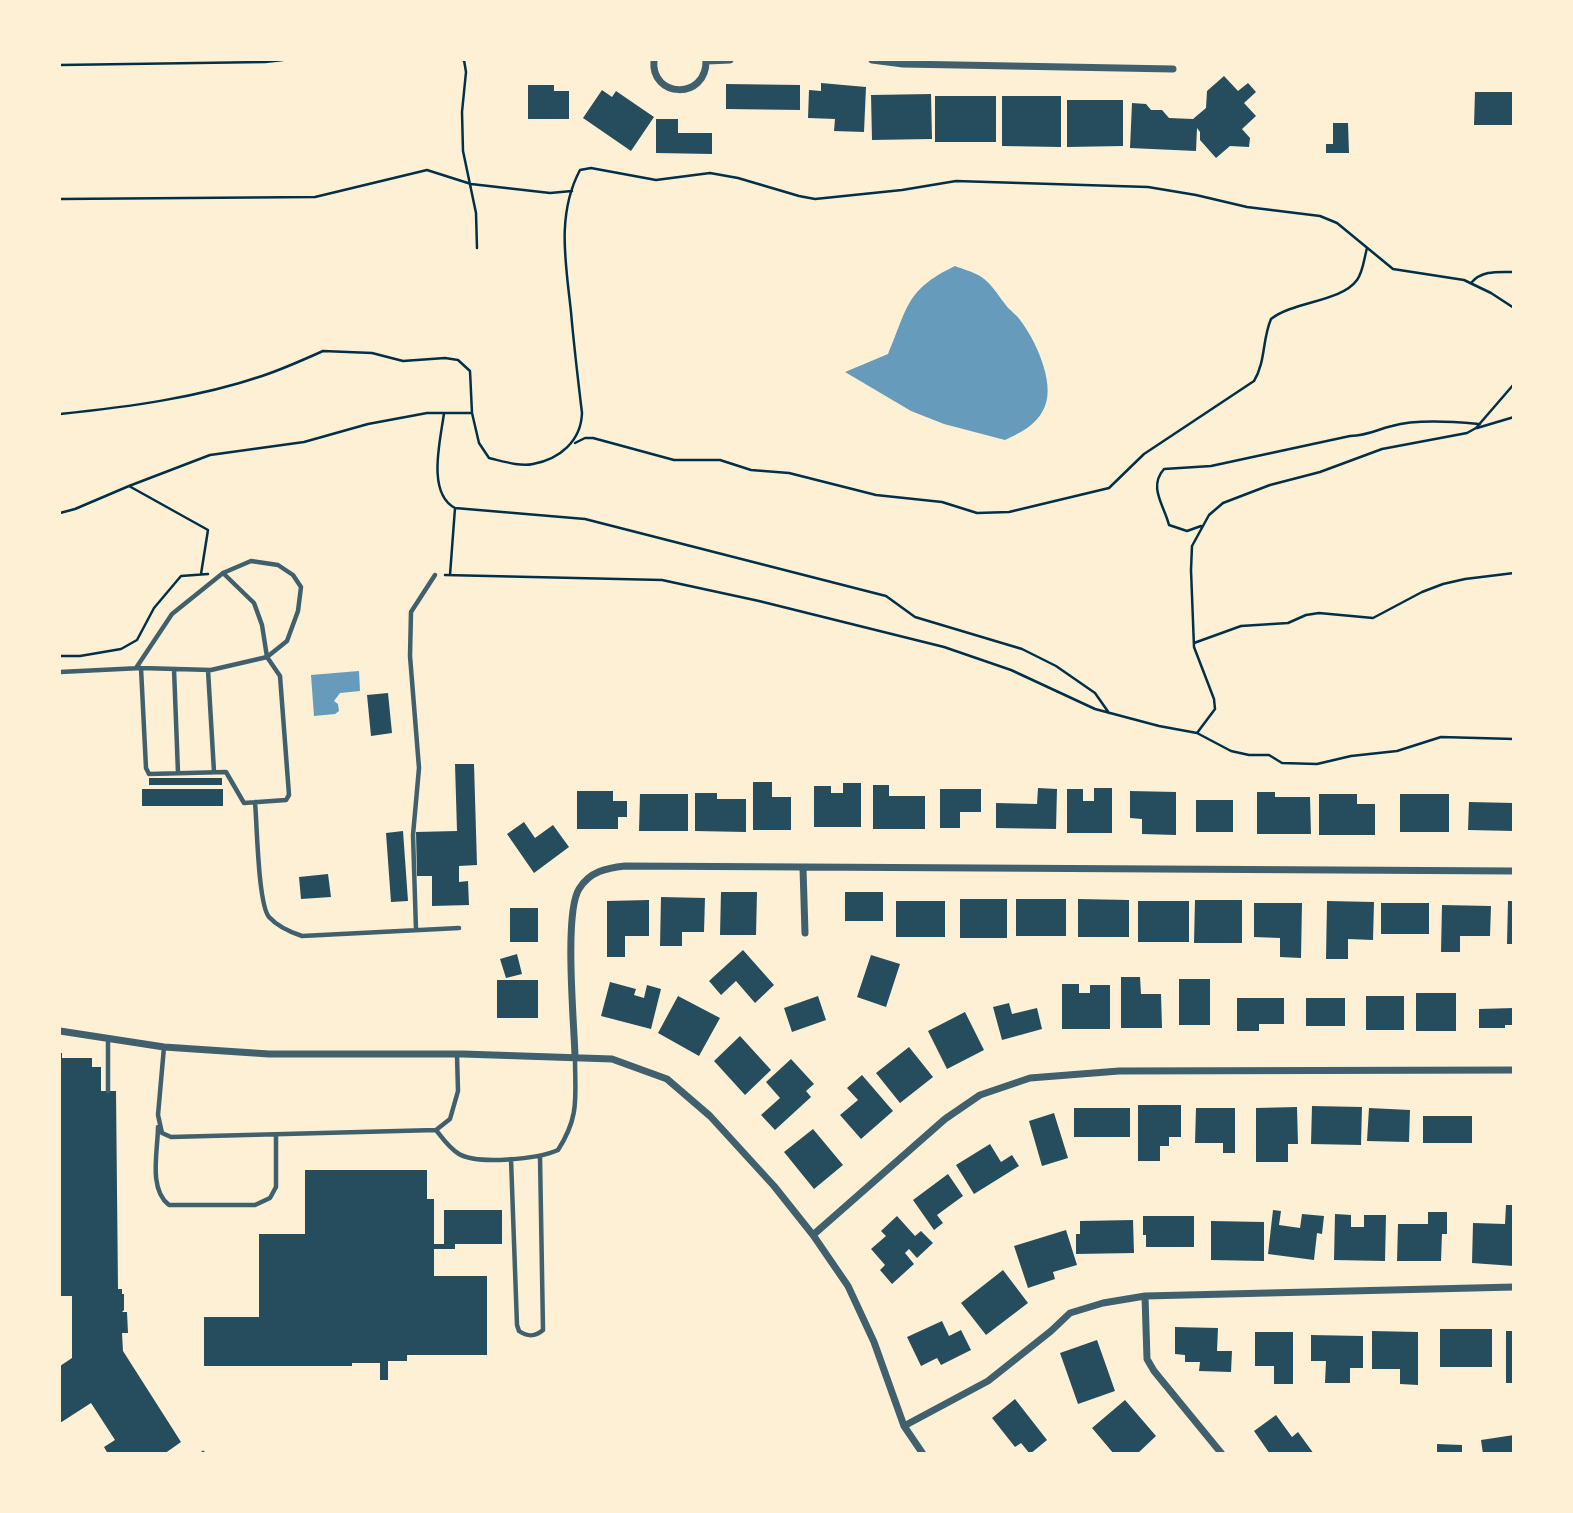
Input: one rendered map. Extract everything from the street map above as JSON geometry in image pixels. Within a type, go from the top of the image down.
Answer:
[{"type":"street","points":[[654,60],[655,74],[661,82],[677,90],[687,89],[702,79],[706,60],[730,60]]},
{"type":"street","points":[[872,60],[902,64],[1173,69]]},
{"type":"street","points":[[575,1056],[571,915],[579,890],[591,876],[604,869],[625,866],[1514,871]]},
{"type":"street","points":[[803,868],[804,933]]},
{"type":"street","points":[[60,1031],[164,1047],[269,1055],[575,1056],[612,1059],[667,1079],[710,1116],[774,1186],[813,1235],[848,1286],[874,1342],[904,1426],[923,1454]]},
{"type":"street","points":[[813,1235],[945,1119],[980,1095],[1030,1079],[1119,1071],[1514,1070]]},
{"type":"street","points":[[904,1426],[988,1381],[1070,1313],[1103,1303],[1145,1296],[1514,1287]]},
{"type":"street","points":[[1145,1296],[1147,1359],[1223,1454]]},
{"type":"lane","points":[[60,672],[139,668],[208,670],[267,657],[287,641],[298,611],[301,587],[293,575],[278,565],[251,561],[223,573],[172,614],[139,668],[146,768],[149,774],[226,772],[244,803],[286,800],[289,795],[280,676],[267,657],[262,625],[254,603],[223,573]]},
{"type":"lane","points":[[416,930],[412,835],[419,768],[410,656],[411,612],[435,575]]},
{"type":"lane","points":[[174,669],[178,773]]},
{"type":"lane","points":[[208,670],[214,772]]},
{"type":"lane","points":[[256,802],[261,883],[267,915],[285,930],[302,936],[459,928]]},
{"type":"lane","points":[[108,1038],[108,1091]]},
{"type":"lane","points":[[164,1047],[157,1187],[161,1199],[169,1205],[255,1205],[270,1198],[276,1187],[276,1135]]},
{"type":"lane","points":[[159,1117],[162,1133],[171,1137],[436,1130],[450,1119],[458,1091],[457,1054]]},
{"type":"lane","points":[[436,1130],[447,1144],[462,1156],[511,1159],[540,1156],[558,1150],[568,1135],[575,1115],[575,1056]]},
{"type":"lane","points":[[511,1159],[517,1325],[519,1331],[531,1336],[538,1335],[543,1329],[540,1156]]},
{"type":"path","points":[[60,65],[283,60]]},
{"type":"path","points":[[462,60],[466,72],[462,112],[463,151],[476,213],[477,248]]},
{"type":"path","points":[[60,414],[124,407],[231,384],[262,376],[323,351],[372,353],[403,361],[445,358],[458,360],[470,371],[472,413],[479,443],[489,458],[532,465],[563,453],[573,443],[582,423],[564,242],[566,209],[580,170],[591,168],[656,180],[710,173],[815,198],[902,190],[956,181],[1148,187],[1196,195],[1247,208],[1320,216],[1337,223],[1393,269],[1464,280],[1514,308]]},
{"type":"path","points":[[60,199],[316,197],[427,170],[471,184],[550,193],[572,191]]},
{"type":"path","points":[[573,443],[593,438],[674,460],[720,460],[751,470],[789,473],[876,495],[942,502],[977,513],[1009,512],[1109,488],[1144,454],[1254,381],[1261,368],[1264,340],[1271,319],[1293,307],[1349,289],[1360,275],[1367,248]]},
{"type":"path","points":[[1471,284],[1486,273],[1514,272]]},
{"type":"path","points":[[1476,428],[1514,384]]},
{"type":"path","points":[[60,513],[210,455],[304,442],[368,424],[427,413],[472,413]]},
{"type":"path","points":[[444,413],[437,471],[443,496],[455,508],[585,519],[886,596],[915,617],[1022,649],[1056,666],[1096,693],[1109,713]]},
{"type":"path","points":[[1197,733],[1215,709],[1194,643],[1192,546],[1209,515],[1223,503],[1270,485],[1320,472],[1382,449],[1450,437],[1514,417]]},
{"type":"path","points":[[1201,526],[1187,531],[1169,525],[1155,489],[1158,476],[1164,469],[1211,466],[1350,436],[1369,435],[1393,426],[1450,422],[1480,424]]},
{"type":"path","points":[[128,486],[208,530],[201,574]]},
{"type":"path","points":[[450,575],[455,508]]},
{"type":"path","points":[[60,656],[80,656],[121,649],[137,640],[154,608],[181,576],[223,573]]},
{"type":"path","points":[[1194,643],[1241,626],[1288,623],[1319,613],[1373,618],[1443,584],[1514,573]]},
{"type":"path","points":[[435,575],[662,580],[759,601],[944,647],[1011,670],[1109,713],[1197,733],[1231,751],[1269,755],[1282,763],[1297,765],[1397,751],[1441,737],[1514,739]]},
{"type":"water","points":[[955,266],[974,273],[994,289],[1026,328],[1042,361],[1047,385],[1045,406],[1029,427],[1005,440],[944,424],[911,411],[845,372],[888,354],[905,312],[917,292],[926,283]]},
{"type":"water","points":[[359,671],[360,691],[340,693],[334,701],[338,704],[339,711],[335,714],[314,716],[311,675]]},
{"type":"building","points":[[1224,76],[1238,91],[1248,83],[1256,92],[1244,103],[1256,116],[1242,129],[1250,138],[1249,147],[1230,146],[1216,158],[1200,140],[1197,128],[1196,151],[1130,148],[1132,103],[1146,104],[1151,110],[1162,110],[1169,118],[1193,119],[1206,108],[1207,91]]},
{"type":"building","points":[[821,83],[866,87],[864,132],[834,131],[835,119],[808,118],[809,90],[821,91]]},
{"type":"building","points":[[726,84],[800,85],[800,110],[726,109]]},
{"type":"building","points":[[528,85],[554,85],[554,91],[569,91],[569,119],[528,119]]},
{"type":"building","points":[[602,90],[612,97],[616,91],[654,117],[631,151],[583,118]]},
{"type":"building","points":[[1475,92],[1514,92],[1514,125],[1474,125]]},
{"type":"building","points":[[931,94],[932,139],[872,140],[871,95]]},
{"type":"building","points":[[935,96],[996,96],[996,142],[935,142]]},
{"type":"building","points":[[1002,96],[1061,96],[1061,147],[1002,146]]},
{"type":"building","points":[[1067,100],[1123,100],[1123,146],[1067,147]]},
{"type":"building","points":[[656,119],[678,119],[678,133],[712,133],[712,154],[656,153]]},
{"type":"building","points":[[1333,123],[1348,123],[1349,153],[1326,153],[1326,144],[1333,144]]},
{"type":"building","points":[[388,693],[392,733],[371,736],[367,695]]},
{"type":"building","points":[[455,764],[474,764],[477,865],[459,866],[459,882],[468,881],[469,905],[432,906],[432,876],[417,876],[416,832],[457,831]]},
{"type":"building","points":[[149,778],[222,778],[222,785],[149,785]]},
{"type":"building","points":[[753,782],[772,782],[772,797],[791,797],[791,830],[753,830]]},
{"type":"building","points":[[843,783],[861,783],[861,827],[814,827],[814,786],[831,786],[831,793],[843,793]]},
{"type":"building","points":[[873,785],[889,785],[889,796],[925,796],[925,829],[873,829]]},
{"type":"building","points":[[1038,788],[1057,789],[1056,829],[996,828],[996,803],[1037,804]]},
{"type":"building","points":[[1094,788],[1112,788],[1112,833],[1067,833],[1067,789],[1083,789],[1083,801],[1094,801]]},
{"type":"building","points":[[142,789],[223,789],[223,806],[142,806]]},
{"type":"building","points":[[940,789],[981,789],[981,812],[960,812],[960,828],[940,828]]},
{"type":"building","points":[[577,791],[613,791],[613,801],[627,801],[627,817],[618,817],[618,829],[577,829]]},
{"type":"building","points":[[1130,791],[1176,792],[1176,835],[1142,834],[1142,819],[1130,818]]},
{"type":"building","points":[[1257,792],[1275,792],[1275,797],[1310,797],[1311,834],[1257,834]]},
{"type":"building","points":[[695,793],[717,793],[717,799],[746,799],[746,832],[695,831]]},
{"type":"building","points":[[640,794],[688,794],[688,831],[639,831]]},
{"type":"building","points":[[1319,794],[1357,794],[1357,804],[1375,804],[1375,835],[1319,835]]},
{"type":"building","points":[[1400,794],[1449,794],[1449,832],[1400,832]]},
{"type":"building","points":[[1196,800],[1233,800],[1233,832],[1196,832]]},
{"type":"building","points":[[1469,802],[1514,803],[1514,831],[1468,830]]},
{"type":"building","points":[[524,822],[535,838],[553,825],[569,847],[534,873],[507,834]]},
{"type":"building","points":[[403,831],[408,901],[391,902],[386,833]]},
{"type":"building","points":[[328,874],[331,897],[301,899],[299,877]]},
{"type":"building","points":[[721,892],[757,892],[756,935],[720,935]]},
{"type":"building","points":[[845,892],[883,892],[883,921],[845,921]]},
{"type":"building","points":[[661,897],[705,898],[704,932],[682,932],[682,946],[660,946]]},
{"type":"building","points":[[960,899],[1007,899],[1007,938],[960,938]]},
{"type":"building","points":[[1016,899],[1066,899],[1066,936],[1016,936]]},
{"type":"building","points":[[1078,899],[1129,900],[1129,937],[1078,937]]},
{"type":"building","points":[[649,900],[649,936],[625,936],[625,957],[607,957],[607,901]]},
{"type":"building","points":[[1195,900],[1242,900],[1242,943],[1194,943]]},
{"type":"building","points":[[896,901],[945,901],[945,937],[896,937]]},
{"type":"building","points":[[1138,901],[1189,901],[1189,942],[1138,942]]},
{"type":"building","points":[[1327,901],[1374,902],[1373,940],[1348,939],[1348,959],[1326,959]]},
{"type":"building","points":[[1508,901],[1514,901],[1514,944],[1507,944]]},
{"type":"building","points":[[1254,903],[1302,903],[1301,958],[1280,957],[1280,938],[1254,937]]},
{"type":"building","points":[[1381,903],[1429,903],[1429,934],[1381,934]]},
{"type":"building","points":[[1442,905],[1491,906],[1490,936],[1460,936],[1460,952],[1441,952]]},
{"type":"building","points":[[510,908],[538,908],[538,942],[510,942]]},
{"type":"building","points":[[743,950],[774,985],[755,1003],[736,981],[721,995],[709,981]]},
{"type":"building","points":[[517,954],[522,974],[506,978],[500,959]]},
{"type":"building","points":[[871,955],[900,964],[886,1007],[857,997]]},
{"type":"building","points":[[1121,977],[1140,977],[1141,994],[1161,994],[1162,1028],[1121,1028]]},
{"type":"building","points":[[1179,979],[1210,979],[1210,1025],[1179,1025]]},
{"type":"building","points":[[497,980],[538,980],[538,1018],[497,1018]]},
{"type":"building","points":[[610,982],[636,989],[634,995],[644,998],[647,985],[661,989],[651,1029],[601,1016]]},
{"type":"building","points":[[1062,984],[1079,984],[1079,993],[1090,993],[1090,985],[1110,985],[1110,1029],[1062,1029]]},
{"type":"building","points":[[1416,993],[1456,993],[1456,1031],[1416,1031]]},
{"type":"building","points":[[678,996],[720,1018],[699,1056],[658,1033]]},
{"type":"building","points":[[818,996],[826,1020],[792,1032],[784,1008]]},
{"type":"building","points":[[1366,996],[1404,996],[1404,1030],[1366,1030]]},
{"type":"building","points":[[1237,998],[1284,998],[1284,1024],[1259,1024],[1259,1031],[1237,1031]]},
{"type":"building","points":[[1306,998],[1345,998],[1345,1026],[1306,1026]]},
{"type":"building","points":[[1009,1003],[1012,1014],[1037,1008],[1042,1029],[1002,1040],[993,1007]]},
{"type":"building","points":[[1514,1008],[1514,1025],[1505,1025],[1505,1028],[1479,1028],[1479,1009]]},
{"type":"building","points":[[965,1012],[984,1050],[947,1069],[928,1031]]},
{"type":"building","points":[[740,1036],[771,1070],[745,1095],[714,1061]]},
{"type":"building","points":[[909,1047],[933,1077],[900,1103],[876,1073]]},
{"type":"building","points":[[60,1053],[62,1058],[92,1058],[92,1067],[101,1067],[101,1091],[116,1091],[118,1289],[122,1289],[124,1294],[122,1312],[127,1312],[128,1333],[122,1333],[123,1351],[181,1442],[164,1454],[108,1454],[104,1447],[115,1440],[91,1403],[60,1423],[60,1366],[72,1358],[72,1296],[60,1296]]},
{"type":"building","points":[[791,1059],[814,1084],[806,1091],[811,1097],[775,1130],[761,1115],[780,1098],[766,1082]]},
{"type":"building","points":[[862,1075],[893,1111],[861,1139],[840,1115],[858,1100],[847,1088]]},
{"type":"building","points":[[1138,1105],[1181,1105],[1181,1137],[1169,1137],[1169,1146],[1160,1146],[1160,1161],[1138,1161]]},
{"type":"building","points":[[1312,1106],[1362,1107],[1361,1145],[1311,1144]]},
{"type":"building","points":[[1297,1107],[1298,1144],[1288,1144],[1288,1162],[1256,1162],[1256,1108]]},
{"type":"building","points":[[1074,1108],[1130,1108],[1130,1137],[1074,1137]]},
{"type":"building","points":[[1196,1108],[1235,1108],[1235,1153],[1223,1153],[1223,1143],[1195,1143]]},
{"type":"building","points":[[1369,1108],[1410,1110],[1409,1142],[1367,1141]]},
{"type":"building","points":[[1054,1113],[1068,1158],[1042,1166],[1029,1121]]},
{"type":"building","points":[[1423,1116],[1472,1116],[1472,1143],[1423,1143]]},
{"type":"building","points":[[813,1129],[843,1165],[814,1189],[784,1152]]},
{"type":"building","points":[[990,1144],[1001,1162],[1012,1155],[1019,1166],[974,1194],[956,1165]]},
{"type":"building","points":[[305,1170],[427,1170],[427,1199],[434,1199],[434,1244],[444,1244],[444,1210],[502,1210],[502,1244],[455,1244],[455,1249],[434,1249],[434,1276],[487,1276],[487,1355],[407,1355],[407,1361],[388,1361],[388,1380],[380,1380],[380,1363],[352,1363],[352,1366],[204,1366],[204,1317],[259,1317],[259,1234],[305,1234]]},
{"type":"building","points":[[948,1174],[963,1196],[937,1215],[943,1223],[934,1230],[913,1200]]},
{"type":"building","points":[[1506,1205],[1514,1205],[1514,1266],[1472,1263],[1473,1223],[1505,1224]]},
{"type":"building","points":[[1273,1210],[1281,1211],[1279,1225],[1300,1228],[1302,1214],[1324,1216],[1322,1234],[1317,1233],[1314,1260],[1268,1254]]},
{"type":"building","points":[[1428,1212],[1447,1212],[1447,1234],[1442,1234],[1441,1261],[1397,1261],[1398,1224],[1428,1224]]},
{"type":"building","points":[[1335,1214],[1351,1215],[1351,1227],[1364,1227],[1364,1215],[1386,1215],[1385,1261],[1334,1260]]},
{"type":"building","points":[[897,1216],[915,1236],[921,1231],[933,1243],[917,1258],[909,1249],[905,1253],[914,1264],[892,1284],[880,1270],[885,1265],[871,1249],[886,1236],[881,1231]]},
{"type":"building","points":[[1143,1216],[1194,1216],[1194,1247],[1146,1247]]},
{"type":"building","points":[[1133,1220],[1134,1253],[1076,1254],[1076,1234],[1080,1234],[1080,1221]]},
{"type":"building","points":[[1211,1221],[1264,1222],[1264,1261],[1211,1260]]},
{"type":"building","points":[[1066,1230],[1077,1265],[1053,1272],[1055,1279],[1028,1288],[1014,1246]]},
{"type":"building","points":[[1003,1270],[1028,1303],[986,1335],[961,1303]]},
{"type":"building","points":[[942,1321],[949,1336],[961,1330],[971,1350],[941,1365],[937,1358],[921,1366],[907,1337]]},
{"type":"building","points":[[1175,1327],[1218,1328],[1217,1351],[1232,1351],[1231,1372],[1199,1371],[1200,1362],[1185,1362],[1185,1355],[1175,1354]]},
{"type":"building","points":[[1440,1329],[1492,1329],[1492,1367],[1440,1367]]},
{"type":"building","points":[[1372,1331],[1418,1332],[1418,1385],[1400,1384],[1400,1369],[1372,1369]]},
{"type":"building","points":[[1506,1331],[1514,1331],[1514,1383],[1506,1383]]},
{"type":"building","points":[[1255,1332],[1293,1332],[1293,1384],[1274,1384],[1274,1366],[1255,1366]]},
{"type":"building","points":[[1311,1335],[1363,1336],[1363,1368],[1350,1368],[1350,1383],[1325,1383],[1326,1361],[1311,1361]]},
{"type":"building","points":[[1097,1340],[1115,1391],[1078,1404],[1060,1353]]},
{"type":"building","points":[[1015,1399],[1047,1440],[1030,1454],[1021,1443],[1015,1447],[992,1418]]},
{"type":"building","points":[[1125,1400],[1156,1436],[1137,1454],[1114,1454],[1092,1428]]},
{"type":"building","points":[[1276,1415],[1292,1437],[1298,1432],[1314,1454],[1270,1454],[1254,1431]]},
{"type":"building","points":[[1514,1435],[1514,1454],[1483,1454],[1481,1440]]},
{"type":"building","points":[[1437,1444],[1462,1445],[1462,1454],[1437,1454]]}]
